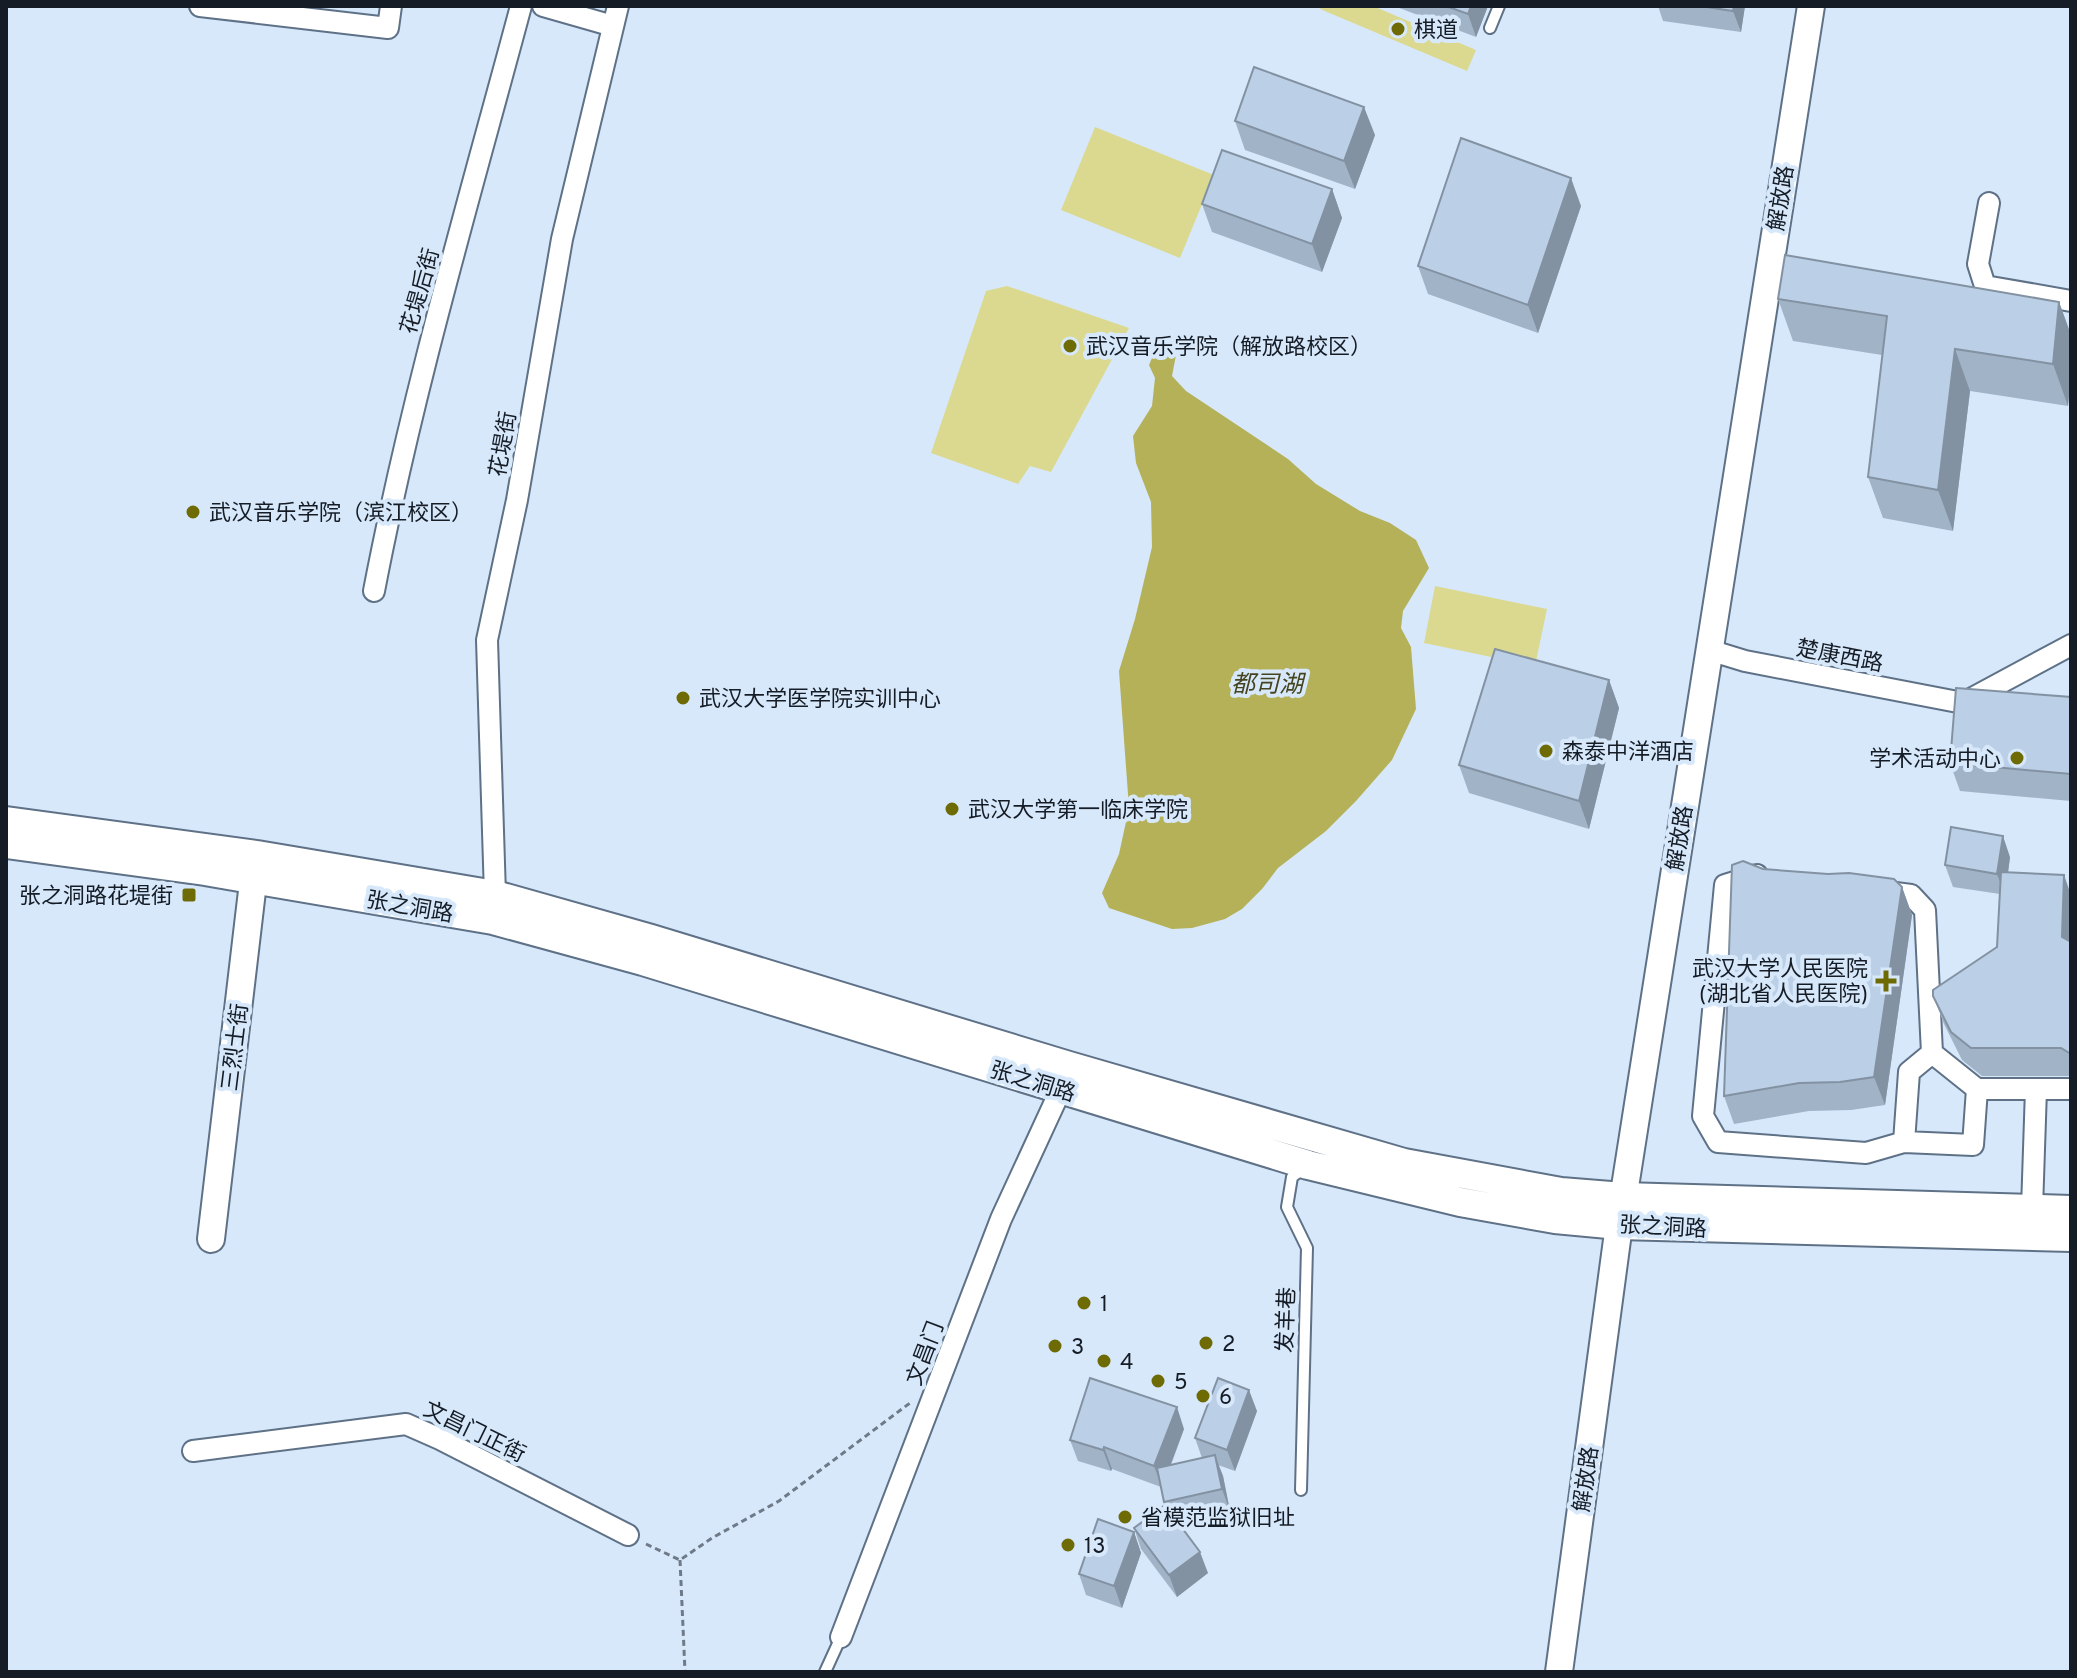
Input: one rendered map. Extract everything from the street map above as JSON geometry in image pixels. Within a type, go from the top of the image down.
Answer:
[{"type":"main road","name":"张之洞路","points":[[6,821],[255,867],[493,920],[658,966],[1308,1165],[1460,1202],[1555,1219],[1621,1211],[2071,1210]]},
{"type":"main road","name":"张之洞路","points":[[6,844],[255,867],[495,895],[1404,1163],[1561,1192],[1684,1228],[2071,1237]]},
{"type":"street","points":[[200,6],[388,28],[391,6]]},
{"type":"street","name":"花堤后街","points":[[374,591],[422,372],[521,6]]},
{"type":"street","points":[[543,6],[616,16]]},
{"type":"street","name":"解放路","points":[[1559,1672],[1621,1211],[1811,6]]},
{"type":"street","name":"花堤街","points":[[495,895],[487,640],[517,500],[562,239],[616,16]]},
{"type":"street","points":[[1989,203],[1978,264],[1985,286],[2071,301]]},
{"type":"street","points":[[1963,703],[2071,645]]},
{"type":"street","name":"楚康西路","points":[[1709,650],[1745,661],[1963,703],[2009,702]]},
{"type":"street","name":"三烈士街","points":[[211,1239],[255,867]]},
{"type":"street","points":[[1785,879],[1753,875],[1725,885],[1703,1116],[1718,1142],[1866,1153],[1904,1142],[1973,1145],[1977,1089]]},
{"type":"street","points":[[1864,889],[1911,895],[1925,910],[1932,1053],[1977,1089],[2071,1089]]},
{"type":"street","points":[[1904,1142],[1902,1071],[1932,1053]]},
{"type":"street","name":"文昌门","points":[[841,1637],[1001,1219],[1061,1089]]},
{"type":"street","points":[[2032,1209],[2036,1089]]},
{"type":"street","name":"文昌门正街","points":[[193,1451],[406,1424],[628,1535]]},
{"type":"lane","points":[[1490,28],[1499,6]]},
{"type":"lane","name":"发羊巷","points":[[1301,1490],[1307,1248],[1287,1207],[1292,1177],[1308,1165]]},
{"type":"lane","points":[[825,1672],[841,1637]]},
{"type":"path","points":[[680,1560],[712,1538],[779,1501],[897,1414],[940,1376]]},
{"type":"path","points":[[628,1535],[680,1560]]},
{"type":"path","points":[[680,1560],[685,1672]]},
{"type":"shaded area","name":"棋道","points":[[1322,6],[1373,6],[1476,50],[1467,71],[1320,9]]},
{"type":"shaded area","points":[[1095,127],[1214,175],[1180,258],[1061,210]]},
{"type":"shaded area","points":[[1007,286],[1129,328],[1051,472],[1030,466],[1018,484],[931,453],[986,291]]},
{"type":"shaded area","points":[[1435,586],[1547,609],[1535,666],[1424,643]]},
{"type":"water","name":"都司湖","points":[[1155,351],[1176,355],[1172,376],[1186,391],[1288,459],[1316,484],[1416,540],[1429,568],[1403,611],[1401,628],[1411,647],[1416,709],[1392,760],[1326,831],[1278,868],[1242,909],[1225,919],[1192,928],[1172,929],[1109,908],[1102,893],[1119,854],[1129,808],[1119,671],[1152,547],[1151,502],[1136,463],[1133,436],[1152,406],[1155,378],[1149,365]]},
{"type":"building","points":[[1446,6],[1471,6],[1468,14]]},
{"type":"building","points":[[1700,6],[1734,6],[1733,11]]},
{"type":"building","points":[[1254,67],[1364,107],[1344,161],[1235,121]]},
{"type":"building","points":[[1461,138],[1571,178],[1528,305],[1418,266]]},
{"type":"building","points":[[1222,150],[1332,189],[1312,244],[1202,204]]},
{"type":"building","points":[[1785,255],[2059,302],[2053,364],[1955,349],[1938,490],[1868,477],[1887,316],[1778,299]]},
{"type":"building","name":"森泰中洋酒店","points":[[1495,649],[1609,680],[1579,801],[1459,765]]},
{"type":"building","points":[[1956,688],[2071,697],[2071,774],[1950,763]]},
{"type":"building","points":[[1951,827],[2003,836],[1997,874],[1945,865]]},
{"type":"building","points":[[1743,861],[1763,869],[1849,873],[1894,879],[1902,887],[1874,1077],[1799,1083],[1724,1096],[1732,865]]},
{"type":"building","points":[[2001,872],[2064,875],[2062,937],[2071,942],[2071,1054],[2061,1048],[1971,1048],[1951,1032],[1933,996],[1933,990],[1997,947]]},
{"type":"building","points":[[1090,1378],[1177,1407],[1154,1466],[1104,1447],[1103,1450],[1070,1440]]},
{"type":"building","points":[[1218,1378],[1249,1390],[1227,1450],[1195,1438]]},
{"type":"building","points":[[1215,1455],[1222,1489],[1164,1502],[1157,1468]]},
{"type":"building","points":[[1165,1505],[1200,1552],[1169,1575],[1134,1528]]},
{"type":"building","points":[[1098,1519],[1134,1532],[1114,1586],[1079,1574]]},
{"type":"place","name":"棋道","points":[[1398,29]]},
{"type":"place","name":"武汉音乐学院（解放路校区）","points":[[1070,346]]},
{"type":"place","name":"武汉音乐学院（滨江校区）","points":[[193,512]]},
{"type":"place","name":"武汉大学医学院实训中心","points":[[683,698]]},
{"type":"place","name":"森泰中洋酒店","points":[[1546,751]]},
{"type":"place","name":"学术活动中心","points":[[2017,758]]},
{"type":"place","name":"武汉大学第一临床学院","points":[[952,809]]},
{"type":"place","name":"张之洞路花堤街","points":[[189,895]]},
{"type":"place","name":"武汉大学人民医院 (湖北省人民医院)","points":[[1886,981]]},
{"type":"place","name":"1","points":[[1084,1303]]},
{"type":"place","name":"2","points":[[1206,1343]]},
{"type":"place","name":"3","points":[[1055,1346]]},
{"type":"place","name":"4","points":[[1104,1361]]},
{"type":"place","name":"5","points":[[1158,1381]]},
{"type":"place","name":"6","points":[[1203,1396]]},
{"type":"place","name":"省模范监狱旧址","points":[[1125,1517]]},
{"type":"place","name":"13","points":[[1068,1545]]}]
